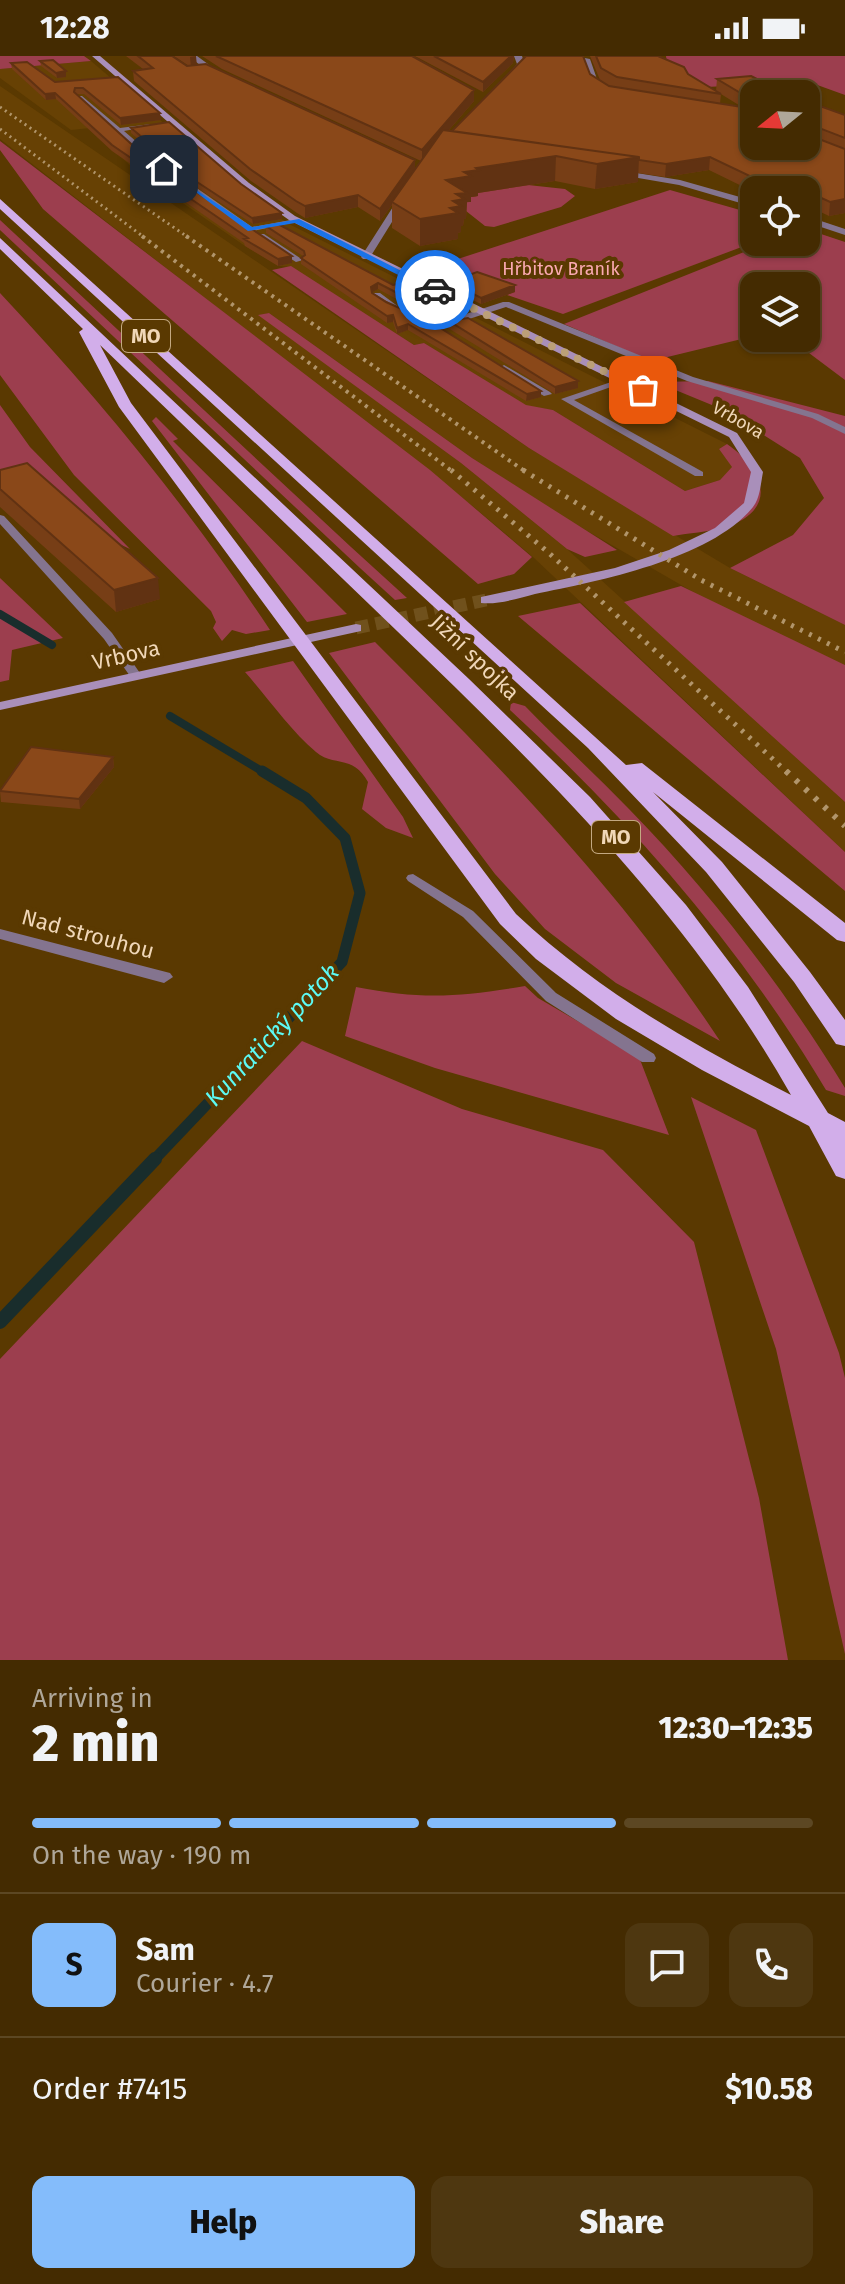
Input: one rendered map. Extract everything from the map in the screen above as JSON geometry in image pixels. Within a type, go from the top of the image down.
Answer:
[{"type":"highway","name":"Jižní spojka","points":[[0,203],[595,744],[695,846],[761,923],[845,1038]]},
{"type":"highway","name":"Jižní spojka","points":[[0,242],[572,790],[643,868],[714,958],[785,1063],[844,1168]]},
{"type":"highway","points":[[78,316],[124,404],[486,892],[532,944],[560,970],[628,1019],[845,1133]]},
{"type":"highway","points":[[506,664],[845,935]]},
{"type":"main road","name":"Vrbova","points":[[96,56],[246,185],[296,221],[733,435],[761,454]]},
{"type":"main road","points":[[486,600],[638,569],[720,546]]},
{"type":"main road","name":"Vrbova","points":[[0,706],[356,628]]},
{"type":"street","points":[[192,56],[207,70],[228,79]]},
{"type":"street","points":[[503,82],[521,64],[518,56]]},
{"type":"street","points":[[578,56],[587,61],[595,83],[613,94]]},
{"type":"street","points":[[605,170],[680,183],[740,200]]},
{"type":"street","points":[[366,257],[409,190]]},
{"type":"street","points":[[820,224],[845,232]]},
{"type":"street","name":"Nad strouhou","points":[[0,934],[164,977]]},
{"type":"lane","points":[[108,80],[123,79]]},
{"type":"lane","points":[[80,97],[160,166],[299,260]]},
{"type":"lane","points":[[119,130],[173,122]]},
{"type":"lane","points":[[251,230],[296,221]]},
{"type":"lane","points":[[377,295],[410,318],[448,334]]},
{"type":"lane","points":[[435,327],[483,314],[506,304],[690,379],[815,416],[845,431]]},
{"type":"lane","points":[[497,364],[547,394]]},
{"type":"lane","points":[[623,381],[566,399],[699,474]]},
{"type":"lane","points":[[0,518],[108,636],[136,676]]},
{"type":"lane","points":[[413,878],[468,914],[551,997],[648,1058]]},
{"type":"shaded area","points":[[91,61],[262,207],[291,225],[727,444],[719,449],[733,467],[720,480],[685,491],[553,410],[526,406],[424,343],[414,345],[291,267],[279,266],[245,246],[135,170],[90,128],[71,130],[0,78],[0,69]]},
{"type":"shaded area","points":[[0,86],[529,448],[730,568],[845,625],[845,665],[721,608],[570,521],[472,458],[269,313],[259,315],[461,463],[567,549],[845,802],[845,852],[533,557],[475,508],[0,139]]},
{"type":"green space","points":[[0,56],[84,56],[91,61],[0,69]]},
{"type":"green space","points":[[666,56],[845,56],[845,95],[820,86],[820,80],[740,80],[740,85],[706,87],[667,63]]},
{"type":"green space","points":[[0,141],[430,470],[532,557],[514,574],[478,584],[43,209],[0,150]]},
{"type":"green space","points":[[469,157],[500,160],[507,170],[530,182],[528,185],[565,189],[575,196],[561,207],[494,227],[485,226],[461,207],[420,199],[448,161]],"holes":[[[467,169],[484,169],[518,178],[485,179],[491,183],[478,185],[484,190],[472,192],[477,196],[464,198],[469,202],[455,204],[437,194],[450,191],[445,187],[457,185],[452,181],[464,179],[459,175],[471,173]]]},
{"type":"green space","name":"Hřbitov Braník","points":[[670,190],[740,210],[740,248],[563,314],[507,295],[513,292],[427,269]]},
{"type":"green space","points":[[0,220],[407,598],[395,600],[360,568],[0,230]]},
{"type":"green space","points":[[820,234],[845,242],[845,380],[808,352],[820,352],[820,272],[740,272],[740,339],[651,361],[564,324],[740,254],[820,256]]},
{"type":"green space","points":[[291,266],[414,345],[424,343],[526,405],[553,410],[685,491],[720,480],[732,467],[719,449],[727,444],[751,466],[758,478],[761,490],[759,501],[753,512],[741,521],[723,528],[673,536],[529,448],[272,270]]},
{"type":"green space","points":[[0,293],[142,456],[270,630],[246,634],[232,630],[222,641],[213,628],[216,622],[211,611],[74,475],[0,375]]},
{"type":"green space","points":[[269,313],[472,458],[617,550],[585,557],[567,549],[461,463],[258,315]]},
{"type":"green space","points":[[708,381],[845,416],[845,625],[730,568],[793,535],[824,498],[800,458],[724,410],[656,382]]},
{"type":"green space","points":[[0,405],[30,447],[130,549],[0,488]]},
{"type":"green space","points":[[156,417],[178,439],[173,441],[347,614],[307,622],[152,421]]},
{"type":"green space","points":[[0,578],[63,638],[12,650],[9,680],[0,682]]},
{"type":"green space","points":[[681,586],[845,665],[845,802],[624,602]]},
{"type":"green space","points":[[580,603],[845,852],[845,891],[518,616]]},
{"type":"green space","points":[[375,642],[558,832],[642,933],[720,1041],[616,983],[545,929],[495,874],[329,653]]},
{"type":"green space","points":[[293,661],[403,817],[413,838],[386,828],[362,809],[368,782],[362,773],[349,764],[316,752],[245,672]]},
{"type":"green space","points":[[511,702],[525,706],[629,809],[689,874],[745,942],[797,1014],[845,1088],[845,1096],[826,1090],[758,986],[721,937],[641,842],[510,710]]},
{"type":"green space","points":[[525,986],[538,998],[639,1057],[669,1135],[435,1068],[345,1036],[356,987],[441,996]]},
{"type":"green space","points":[[302,1041],[462,1109],[603,1150],[694,1242],[759,1498],[788,1660],[0,1660],[0,1359]]},
{"type":"green space","points":[[691,1097],[756,1130],[839,1353],[845,1378],[845,1654],[776,1349]]},
{"type":"building","points":[[138,56],[172,56],[187,66],[206,64],[415,160],[380,209],[358,195],[305,206],[250,169],[133,71],[153,68]]},
{"type":"building","points":[[216,56],[412,56],[474,90],[422,150]]},
{"type":"building","points":[[434,56],[511,56],[483,82]]},
{"type":"building","points":[[526,56],[583,56],[590,74],[609,86],[740,107],[740,160],[820,160],[820,139],[845,149],[845,199],[830,202],[820,197],[820,176],[750,176],[710,157],[666,164],[639,160],[639,157],[452,131]]},
{"type":"building","points":[[596,56],[658,56],[684,67],[688,74],[721,94],[617,77],[601,68]]},
{"type":"building","points":[[53,60],[66,71],[56,73],[40,61]]},
{"type":"building","points":[[27,62],[55,82],[118,77],[160,113],[120,118],[83,88],[75,88],[74,92],[150,161],[159,161],[159,167],[292,256],[278,259],[244,239],[248,238],[112,145],[55,93],[45,94],[11,63]]},
{"type":"building","points":[[751,76],[759,80],[740,80],[740,93],[717,79]]},
{"type":"building","points":[[820,106],[845,115],[845,138],[820,128]]},
{"type":"building","points":[[169,122],[241,184],[282,213],[252,218],[162,159],[161,153],[131,128]]},
{"type":"building","points":[[443,130],[639,157],[597,164],[556,156],[476,168],[479,170],[464,172],[471,176],[446,180],[467,193],[456,194],[464,199],[453,201],[461,206],[450,208],[458,213],[420,219],[392,202]]},
{"type":"building","points":[[278,224],[393,285],[401,283],[418,294],[434,288],[465,303],[449,311],[428,309],[378,283],[371,287],[372,293],[386,302],[429,321],[541,391],[527,394],[408,324],[397,328],[393,315],[387,316],[301,258],[305,255],[304,251],[266,226]]},
{"type":"building","points":[[477,272],[515,285],[481,298],[450,282]]},
{"type":"building","points":[[468,318],[578,381],[555,387],[449,321]]},
{"type":"building","points":[[27,463],[158,578],[114,590],[0,489],[0,470]]},
{"type":"building","points":[[31,747],[113,757],[79,799],[0,791]]},
{"type":"waterway","name":"Kunratický potok","points":[[0,614],[52,645]]},
{"type":"waterway","name":"Kunratický potok","points":[[170,716],[265,773]]},
{"type":"waterway","name":"Kunratický potok","points":[[153,1161],[342,962],[360,893],[345,838],[306,798],[262,771]]},
{"type":"waterway","name":"Kunratický potok","points":[[0,1322],[155,1159]]},
{"type":"tunnel","points":[[356,628],[486,600]]},
{"type":"railway","points":[[0,107],[189,238]]},
{"type":"railway","points":[[0,129],[145,238]]},
{"type":"railway","points":[[142,236],[453,472]]},
{"type":"railway","points":[[186,236],[524,471]]},
{"type":"railway","points":[[451,470],[549,553],[788,773]]},
{"type":"railway","points":[[524,471],[701,580],[845,652]]},
{"type":"railway","points":[[786,771],[845,826]]},
{"type":"way so far","points":[[435,290],[643,390]]},
{"type":"route","points":[[164,169],[251,230],[296,221],[435,290]]}]
